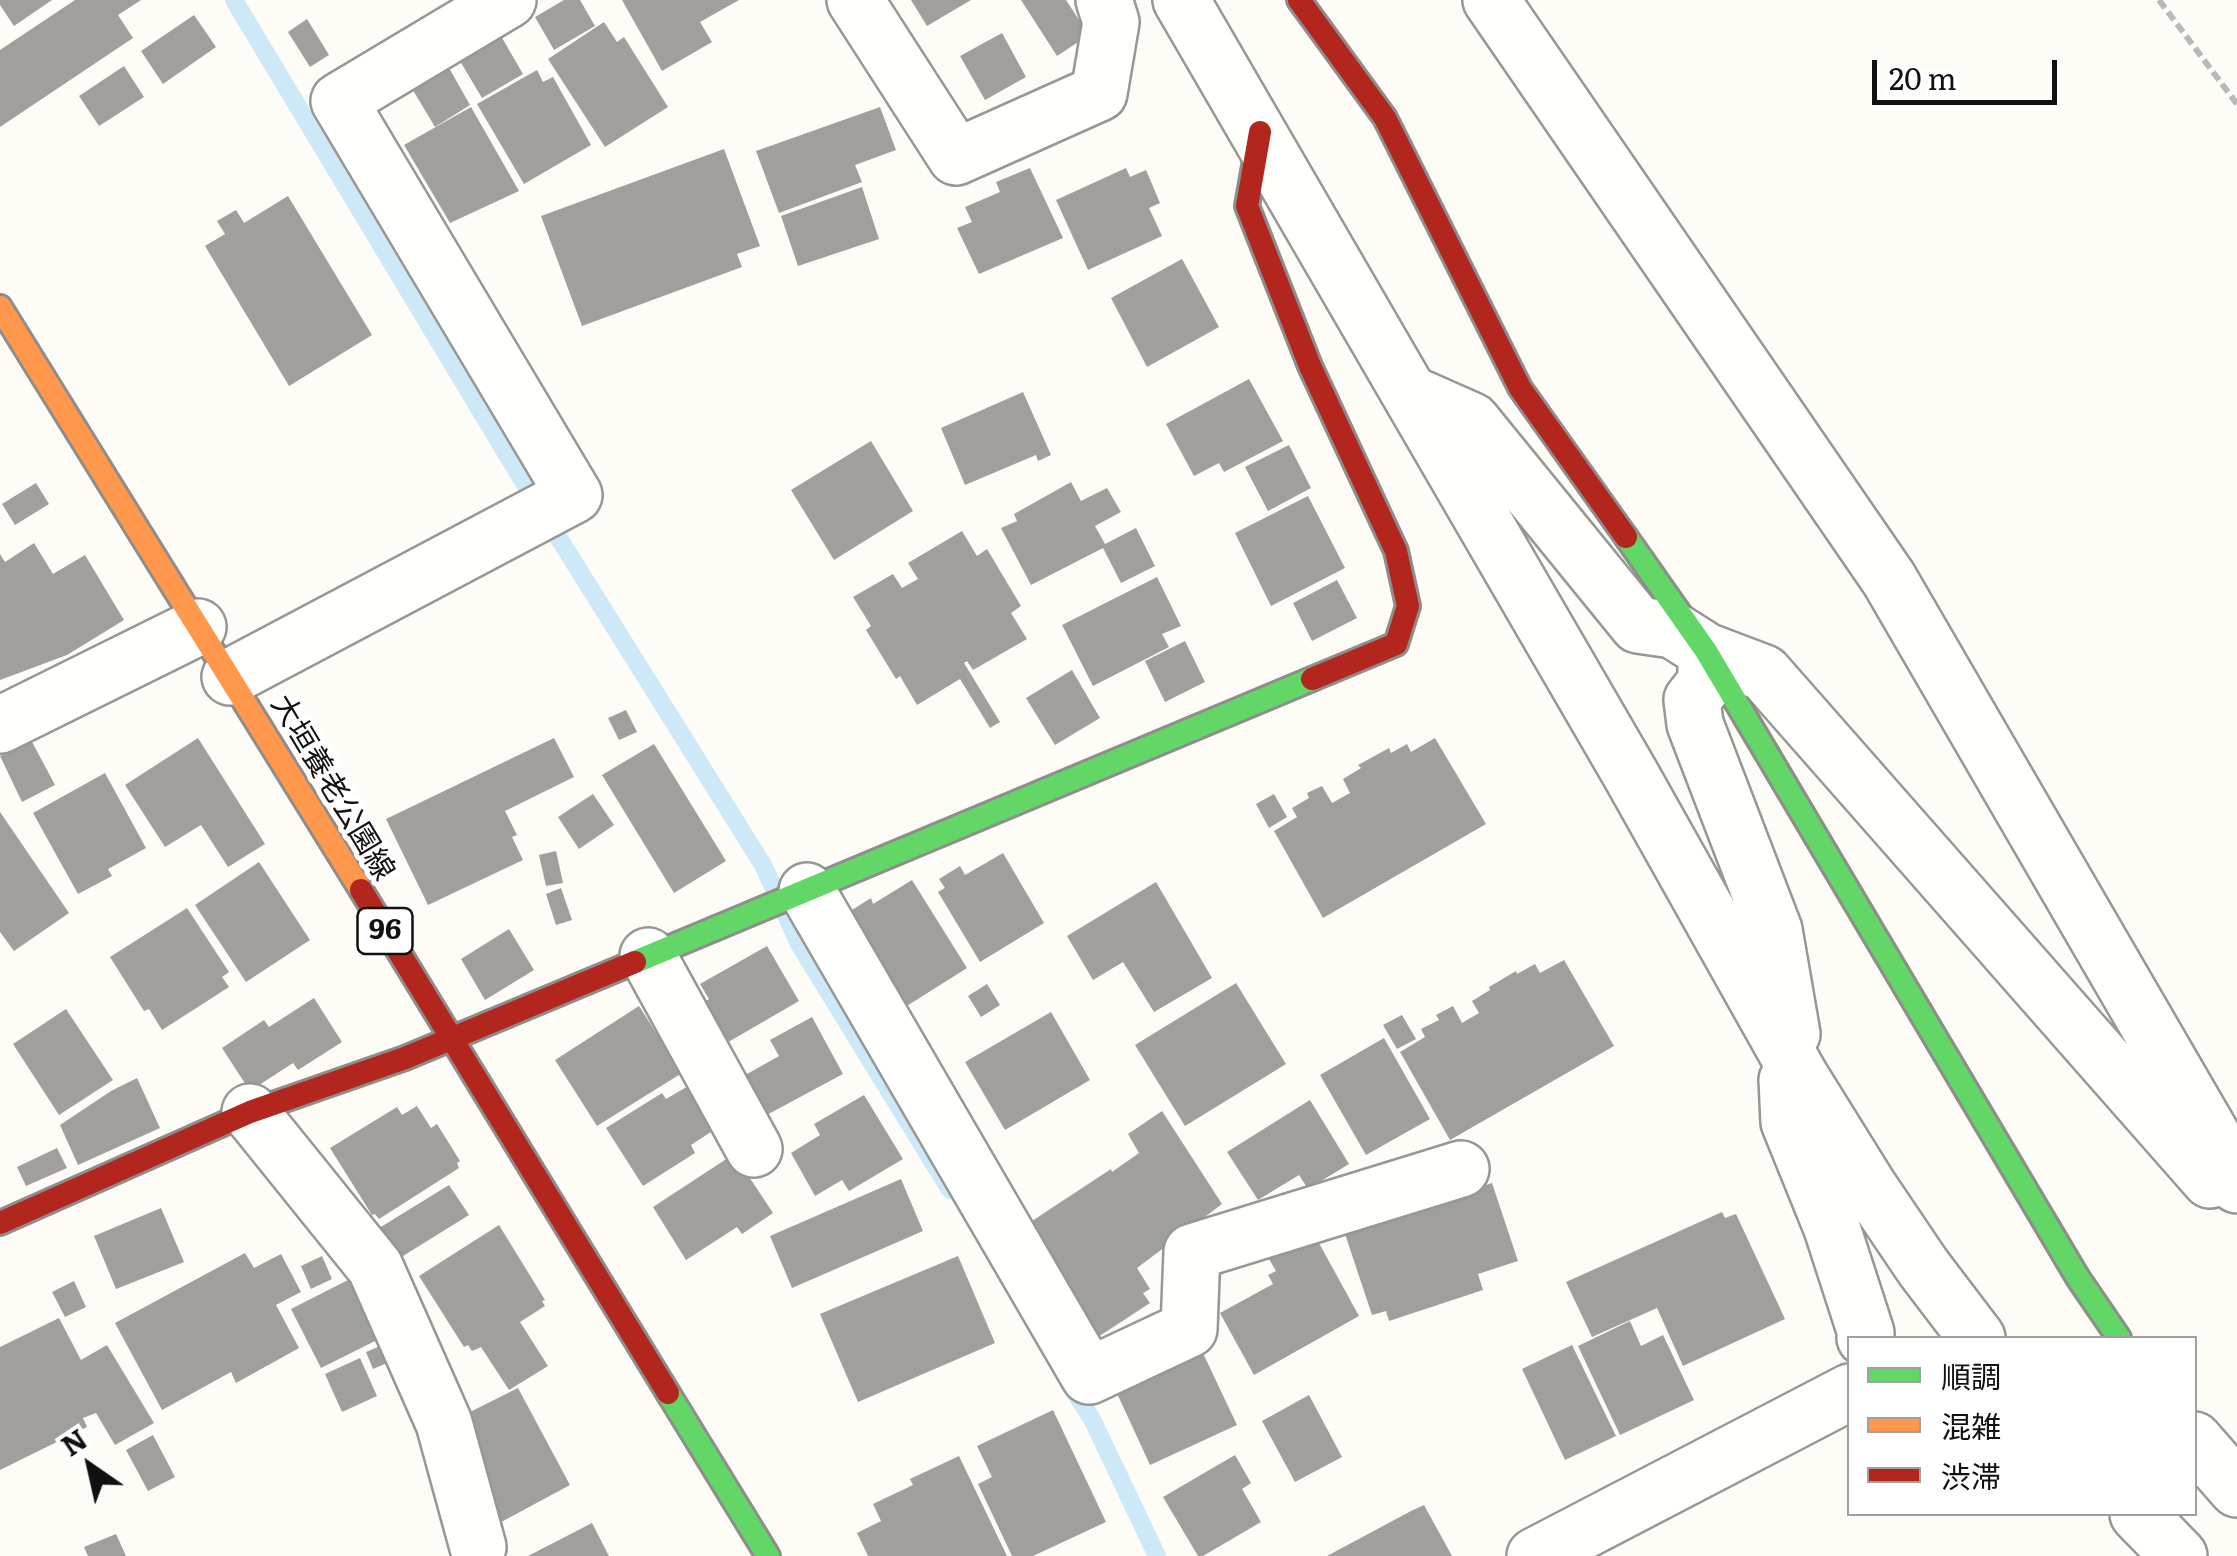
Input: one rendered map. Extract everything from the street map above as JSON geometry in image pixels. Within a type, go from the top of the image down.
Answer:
[{"type":"street","points":[[230,677],[574,495],[339,100],[508,0]]},
{"type":"street","points":[[855,0],[956,157],[1099,93],[1112,22],[1104,0]]},
{"type":"street","points":[[1181,0],[1631,774],[1793,1065],[1890,1220],[1975,1336]]},
{"type":"street","points":[[1300,0],[1384,118],[1520,388],[1706,651],[2078,1278],[2118,1336]]},
{"type":"street","points":[[1491,0],[1890,579],[2237,1185]]},
{"type":"street","points":[[0,1223],[250,1112],[405,1058],[1396,644],[1408,606],[1396,551],[1310,366],[1247,206],[1260,132]]},
{"type":"street","name":"大垣養老公園線","points":[[0,307],[768,1556]]},
{"type":"street","points":[[1411,394],[1472,421],[1638,625],[1672,630],[1706,651],[1764,673],[2237,1210]]},
{"type":"street","points":[[0,725],[198,627]]},
{"type":"street","points":[[1706,651],[1706,682],[1692,700],[1694,724],[1774,930],[1793,1065],[1789,1122],[1832,1228],[1866,1336]]},
{"type":"street","points":[[807,891],[1089,1376],[1189,1330],[1192,1252],[1461,1168]]},
{"type":"street","points":[[648,956],[754,1149]]},
{"type":"street","points":[[250,1112],[375,1267],[444,1422],[473,1553]]},
{"type":"street","points":[[1535,1556],[1847,1394]]},
{"type":"street","points":[[2197,1443],[2237,1489]]},
{"type":"street","points":[[2140,1516],[2179,1556]]},
{"type":"path","points":[[2159,0],[2237,104]]},
{"type":"building","points":[[0,0],[52,0],[14,26]]},
{"type":"building","points":[[75,0],[141,0],[118,15],[133,38],[0,127],[0,50]]},
{"type":"building","points":[[564,0],[580,0],[595,26],[554,50],[535,17]]},
{"type":"building","points":[[622,0],[739,0],[700,22],[712,42],[662,71]]},
{"type":"building","points":[[911,0],[971,0],[927,26]]},
{"type":"building","points":[[1021,0],[1066,0],[1089,35],[1057,56]]},
{"type":"building","points":[[194,15],[216,47],[163,84],[141,51]]},
{"type":"building","points":[[307,19],[329,55],[310,67],[288,32]]},
{"type":"building","points":[[604,22],[617,42],[624,37],[668,107],[605,147],[548,59]]},
{"type":"building","points":[[1002,33],[1026,77],[985,100],[960,56]]},
{"type":"building","points":[[501,36],[523,74],[482,98],[460,61]]},
{"type":"building","points":[[124,66],[144,97],[99,126],[79,96]]},
{"type":"building","points":[[448,66],[470,105],[435,127],[411,87]]},
{"type":"building","points":[[537,70],[543,82],[553,77],[591,145],[524,184],[477,104]]},
{"type":"building","points":[[471,107],[519,191],[450,223],[404,145]]},
{"type":"building","points":[[880,107],[896,150],[855,165],[862,182],[779,213],[756,151]]},
{"type":"building","points":[[724,149],[760,246],[737,254],[742,267],[582,326],[541,216]]},
{"type":"building","points":[[1030,168],[1063,238],[979,274],[957,228],[972,222],[965,207],[1000,192],[996,182]]},
{"type":"building","points":[[1126,168],[1130,177],[1146,170],[1160,203],[1149,208],[1162,236],[1088,270],[1056,200]]},
{"type":"building","points":[[862,187],[879,239],[798,266],[781,216]]},
{"type":"building","points":[[288,196],[372,335],[289,386],[205,246],[225,234],[217,221],[236,210],[244,223]]},
{"type":"building","points":[[1182,259],[1219,327],[1147,367],[1111,298]]},
{"type":"building","points":[[1249,379],[1283,441],[1224,472],[1219,463],[1194,476],[1166,424]]},
{"type":"building","points":[[1023,392],[1051,455],[1038,461],[1036,455],[965,485],[941,428]]},
{"type":"building","points":[[871,441],[913,511],[834,560],[791,490]]},
{"type":"building","points":[[1289,445],[1311,488],[1268,511],[1245,467]]},
{"type":"building","points":[[1071,482],[1081,501],[1107,488],[1121,512],[1095,526],[1105,544],[1136,528],[1155,566],[1121,583],[1103,548],[1031,585],[1001,528],[1017,521],[1014,514]]},
{"type":"building","points":[[36,483],[49,504],[15,525],[2,504]]},
{"type":"building","points":[[1308,496],[1345,568],[1271,606],[1235,533]]},
{"type":"building","points":[[962,531],[977,556],[987,549],[1021,606],[1011,613],[1027,639],[973,670],[967,661],[964,663],[1000,722],[990,728],[960,679],[917,705],[866,630],[871,626],[853,597],[893,574],[902,588],[918,579],[908,563]]},
{"type":"building","points":[[34,543],[53,574],[85,555],[124,620],[67,655],[0,680],[0,554],[5,562]]},
{"type":"building","points":[[1157,577],[1181,626],[1162,634],[1169,647],[1093,686],[1062,625]]},
{"type":"building","points":[[1337,580],[1357,618],[1312,641],[1293,603]]},
{"type":"building","points":[[1185,641],[1205,682],[1165,702],[1145,661]]},
{"type":"building","points":[[1072,670],[1100,718],[1055,745],[1026,698]]},
{"type":"building","points":[[626,710],[637,732],[619,740],[608,718]]},
{"type":"building","points":[[198,738],[265,844],[228,867],[201,825],[165,847],[125,785]]},
{"type":"building","points":[[554,738],[574,777],[505,811],[523,860],[428,905],[386,819]]},
{"type":"building","points":[[1435,738],[1486,824],[1323,918],[1274,831],[1297,817],[1292,808],[1309,798],[1307,793],[1322,786],[1332,803],[1350,793],[1343,779],[1361,768],[1358,765],[1389,748],[1391,753],[1407,744],[1411,752]]},
{"type":"building","points":[[31,740],[55,785],[22,802],[0,756]]},
{"type":"building","points":[[654,744],[726,861],[674,893],[602,775]]},
{"type":"building","points":[[105,773],[146,848],[108,869],[112,876],[78,894],[33,813]]},
{"type":"building","points":[[593,794],[614,825],[579,849],[558,817]]},
{"type":"building","points":[[1274,794],[1287,817],[1269,828],[1256,804]]},
{"type":"building","points":[[0,812],[69,913],[14,951],[0,932]]},
{"type":"building","points":[[556,851],[563,883],[546,886],[539,855]]},
{"type":"building","points":[[1003,853],[1044,923],[980,962],[938,892],[945,888],[939,879],[960,866],[965,875]]},
{"type":"building","points":[[259,862],[310,940],[246,982],[195,905]]},
{"type":"building","points":[[912,880],[967,968],[902,1009],[844,915],[871,898],[873,904]]},
{"type":"building","points":[[1156,882],[1212,978],[1154,1012],[1123,962],[1093,980],[1067,936]]},
{"type":"building","points":[[561,888],[572,920],[556,925],[546,894]]},
{"type":"building","points":[[187,908],[229,972],[222,977],[229,987],[162,1030],[149,1009],[144,1011],[110,957]]},
{"type":"building","points":[[509,929],[534,970],[485,1000],[461,959]]},
{"type":"building","points":[[767,946],[799,1001],[718,1048],[694,1008],[709,999],[700,984]]},
{"type":"building","points":[[1564,960],[1614,1046],[1450,1140],[1400,1052],[1425,1037],[1421,1029],[1439,1020],[1436,1015],[1453,1006],[1462,1023],[1479,1013],[1472,1001],[1489,987],[1535,964],[1540,973]]},
{"type":"building","points":[[1236,983],[1286,1064],[1185,1126],[1135,1045]]},
{"type":"building","points":[[987,984],[1000,1005],[981,1017],[968,996]]},
{"type":"building","points":[[314,998],[342,1042],[298,1070],[293,1063],[250,1091],[222,1048],[264,1020],[269,1027]]},
{"type":"building","points":[[639,1006],[682,1073],[597,1126],[555,1060]]},
{"type":"building","points":[[66,1009],[113,1080],[59,1115],[13,1044]]},
{"type":"building","points":[[1051,1012],[1090,1080],[1005,1130],[965,1062]]},
{"type":"building","points":[[1402,1015],[1416,1039],[1397,1049],[1383,1025]]},
{"type":"building","points":[[812,1017],[843,1074],[761,1118],[740,1078],[779,1056],[770,1040]]},
{"type":"building","points":[[1384,1038],[1430,1119],[1366,1155],[1320,1075]]},
{"type":"building","points":[[137,1078],[160,1128],[78,1165],[60,1125]]},
{"type":"building","points":[[690,1085],[717,1128],[691,1145],[695,1153],[643,1186],[606,1128],[662,1093],[666,1099]]},
{"type":"building","points":[[864,1095],[903,1159],[849,1191],[842,1180],[815,1196],[791,1153],[820,1135],[814,1124]]},
{"type":"building","points":[[1310,1100],[1349,1164],[1308,1189],[1299,1175],[1258,1200],[1227,1152]]},
{"type":"building","points":[[417,1106],[431,1128],[437,1124],[460,1161],[459,1168],[379,1219],[372,1215],[330,1148],[397,1107],[402,1115]]},
{"type":"building","points":[[1162,1111],[1222,1204],[1137,1268],[1150,1289],[1143,1293],[1150,1303],[1098,1337],[1032,1221],[1139,1153],[1128,1134]]},
{"type":"building","points":[[57,1148],[67,1168],[26,1186],[17,1167]]},
{"type":"building","points":[[734,1154],[773,1213],[742,1234],[737,1227],[686,1260],[653,1207]]},
{"type":"building","points":[[901,1179],[923,1231],[792,1288],[770,1236]]},
{"type":"building","points":[[1492,1183],[1518,1261],[1478,1274],[1483,1290],[1389,1321],[1386,1311],[1372,1315],[1344,1231]]},
{"type":"building","points":[[449,1185],[469,1215],[395,1261],[376,1230]]},
{"type":"building","points":[[161,1208],[184,1262],[116,1289],[94,1236]]},
{"type":"building","points":[[1722,1212],[1725,1218],[1736,1214],[1785,1319],[1683,1366],[1657,1308],[1592,1337],[1566,1282]]},
{"type":"building","points":[[499,1225],[545,1300],[545,1306],[520,1322],[548,1366],[509,1390],[481,1347],[472,1351],[468,1345],[464,1347],[419,1276]]},
{"type":"building","points":[[1314,1234],[1359,1316],[1254,1375],[1220,1313],[1273,1284],[1268,1275],[1276,1271],[1269,1259]]},
{"type":"building","points":[[245,1253],[254,1268],[281,1254],[301,1292],[276,1305],[299,1348],[236,1383],[231,1372],[162,1410],[115,1323]]},
{"type":"building","points":[[322,1256],[332,1279],[311,1289],[301,1266]]},
{"type":"building","points":[[958,1256],[995,1343],[858,1402],[820,1314]]},
{"type":"building","points":[[350,1279],[381,1338],[321,1368],[291,1309]]},
{"type":"building","points":[[74,1281],[86,1307],[65,1317],[52,1292]]},
{"type":"building","points":[[59,1318],[81,1360],[107,1345],[154,1423],[115,1445],[96,1413],[83,1418],[87,1427],[0,1470],[0,1347]]},
{"type":"building","points":[[1630,1321],[1641,1346],[1663,1335],[1694,1400],[1620,1435],[1578,1346]]},
{"type":"building","points":[[387,1343],[394,1360],[373,1369],[366,1352]]},
{"type":"building","points":[[1572,1345],[1616,1436],[1565,1460],[1522,1369]]},
{"type":"building","points":[[1201,1349],[1237,1425],[1150,1465],[1115,1389]]},
{"type":"building","points":[[360,1358],[377,1396],[342,1412],[325,1374]]},
{"type":"building","points":[[518,1388],[570,1485],[492,1527],[456,1419]]},
{"type":"building","points":[[1309,1395],[1342,1457],[1295,1482],[1262,1421]]},
{"type":"building","points":[[1053,1410],[1106,1522],[1033,1556],[1012,1556],[978,1484],[992,1477],[977,1446]]},
{"type":"building","points":[[153,1435],[175,1477],[148,1491],[126,1450]]},
{"type":"building","points":[[1235,1455],[1251,1483],[1242,1489],[1261,1522],[1198,1556],[1163,1497]]},
{"type":"building","points":[[959,1456],[1007,1556],[868,1556],[857,1533],[881,1521],[873,1504],[913,1485],[910,1479]]},
{"type":"building","points":[[1424,1505],[1452,1556],[1327,1556],[1411,1511]]},
{"type":"building","points":[[592,1523],[609,1556],[528,1556]]},
{"type":"building","points":[[116,1534],[126,1556],[88,1556],[84,1547]]},
{"type":"waterway","points":[[234,0],[515,468],[763,865],[799,944],[950,1190]]},
{"type":"waterway","points":[[1068,1382],[1092,1419],[1157,1556]]},
{"type":"traffic: fast","points":[[1626,537],[1706,651],[2078,1278],[2118,1336]]},
{"type":"traffic: fast","points":[[635,962],[1312,679]]},
{"type":"traffic: fast","points":[[668,1393],[768,1556]]},
{"type":"traffic: slow","points":[[0,307],[361,890]]},
{"type":"traffic: jam","points":[[1299,0],[1385,118],[1520,388],[1626,537]]},
{"type":"traffic: jam","points":[[1260,132],[1247,206],[1310,366],[1396,551],[1408,606],[1396,644],[1312,679]]},
{"type":"traffic: jam","points":[[361,890],[668,1393]]},
{"type":"traffic: jam","points":[[0,1223],[250,1112],[405,1058],[635,962]]}]
